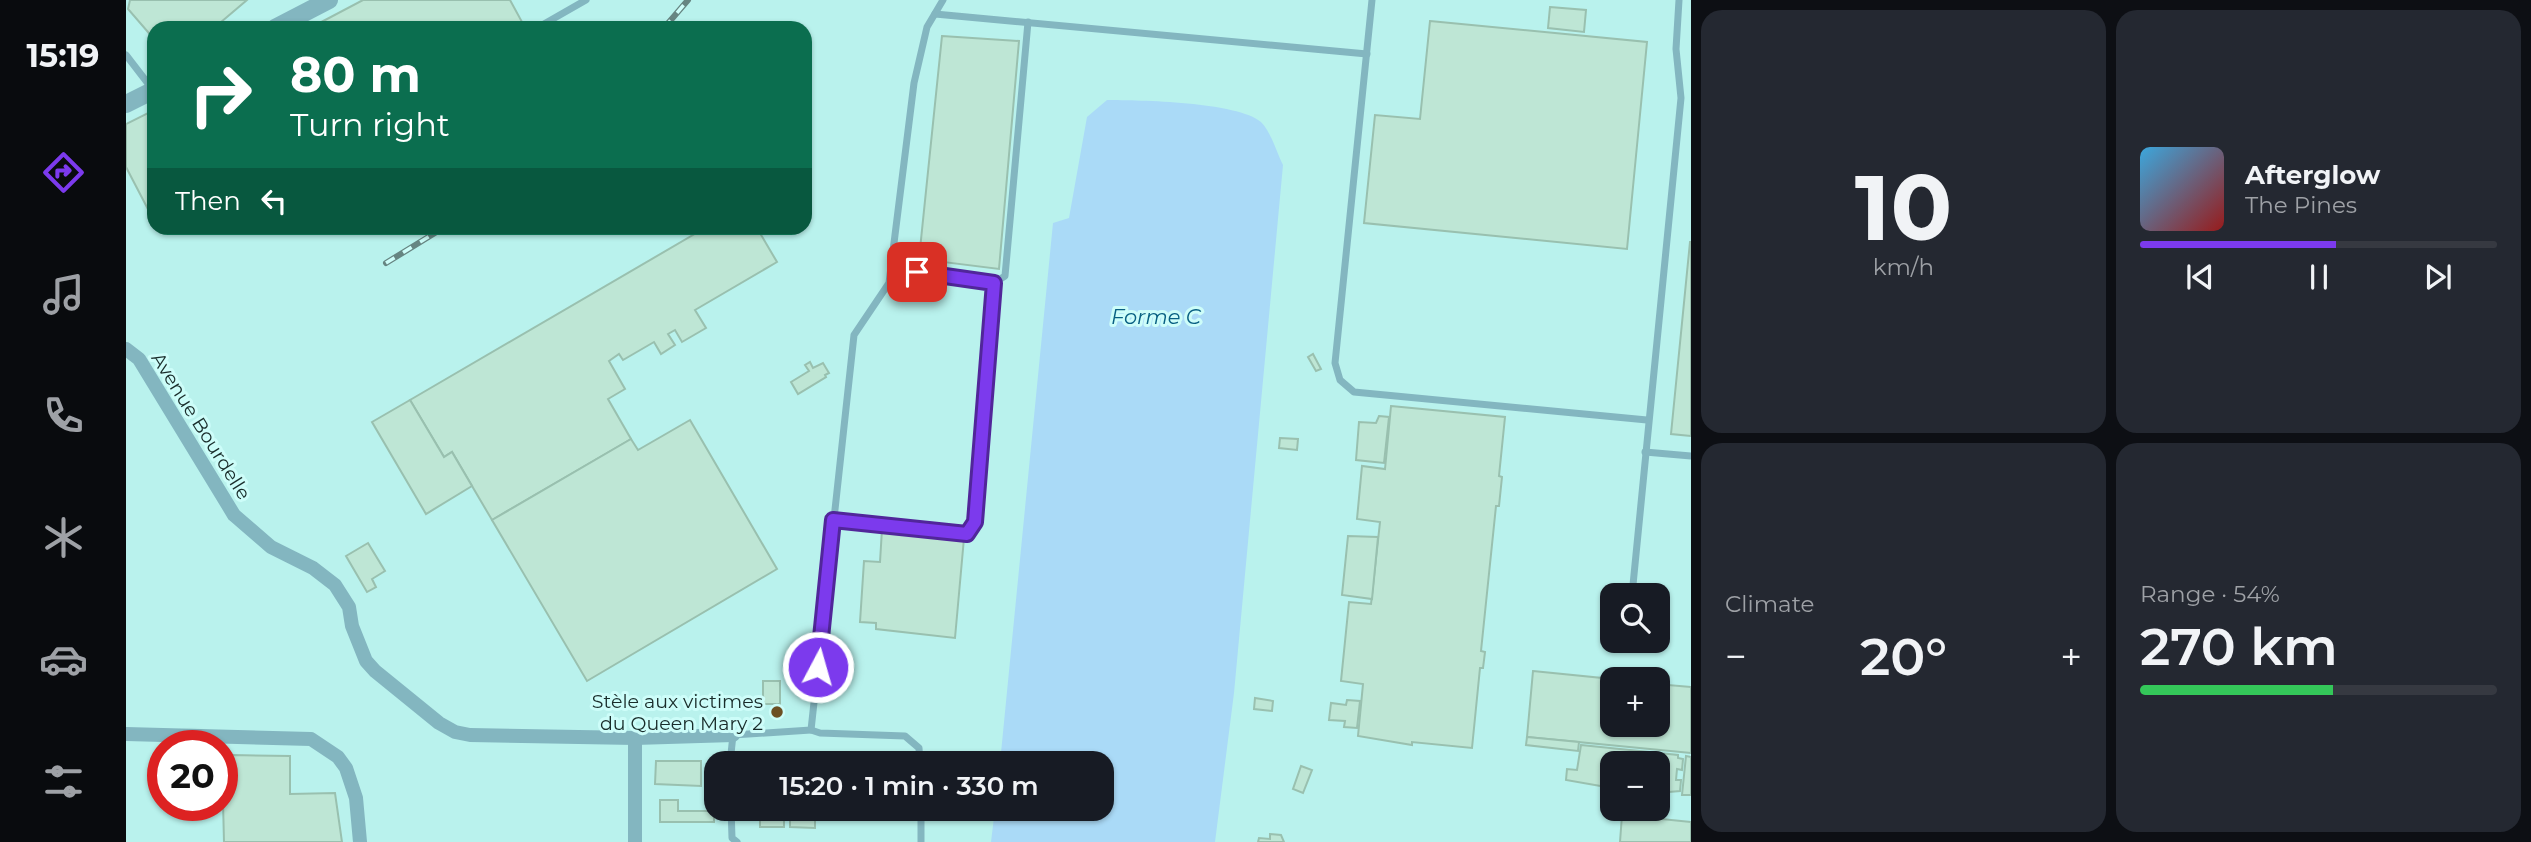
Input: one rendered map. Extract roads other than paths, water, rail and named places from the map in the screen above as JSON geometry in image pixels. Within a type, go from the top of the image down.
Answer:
[{"type":"street","points":[[289,21],[330,0]]},
{"type":"street","points":[[126,104],[147,94]]},
{"type":"street","name":"Avenue Bourdelle","points":[[126,349],[139,359],[234,515],[271,547],[313,568],[335,585],[349,607],[352,626],[366,661],[439,723],[455,732],[470,735],[635,738],[733,735]]},
{"type":"street","points":[[126,734],[311,739],[338,757],[346,768],[356,798],[360,842]]},
{"type":"street","points":[[635,738],[635,842]]},
{"type":"lane","points":[[549,21],[586,0]]},
{"type":"lane","points":[[811,730],[854,335],[889,283],[914,83],[927,27],[943,0]]},
{"type":"lane","points":[[1372,0],[1335,363],[1340,380],[1354,392],[1647,420]]},
{"type":"lane","points":[[1633,583],[1647,420],[1681,98],[1676,49],[1679,0]]},
{"type":"lane","points":[[935,14],[1367,54]]},
{"type":"lane","points":[[891,268],[994,283],[1004,276],[1028,22]]},
{"type":"lane","points":[[126,55],[147,81]]},
{"type":"lane","points":[[833,520],[967,534],[975,522],[994,283]]},
{"type":"lane","points":[[1645,452],[1691,456]]},
{"type":"lane","points":[[731,751],[733,735],[811,730],[820,733],[905,736],[919,751]]},
{"type":"lane","points":[[732,821],[732,838],[737,842]]},
{"type":"lane","points":[[921,821],[921,842]]},
{"type":"water","name":"Forme C","points":[[1107,100],[1187,104],[1232,110],[1249,115],[1265,126],[1283,165],[1234,693],[1215,842],[991,842],[994,821],[1114,821],[1114,751],[1001,751],[1053,223],[1069,218],[1087,117]]},
{"type":"railway","points":[[670,21],[688,0]]},
{"type":"railway","points":[[386,263],[432,235]]},
{"type":"place","name":"Stèle aux victimes du Queen Mary 2","points":[[777,712]]}]
